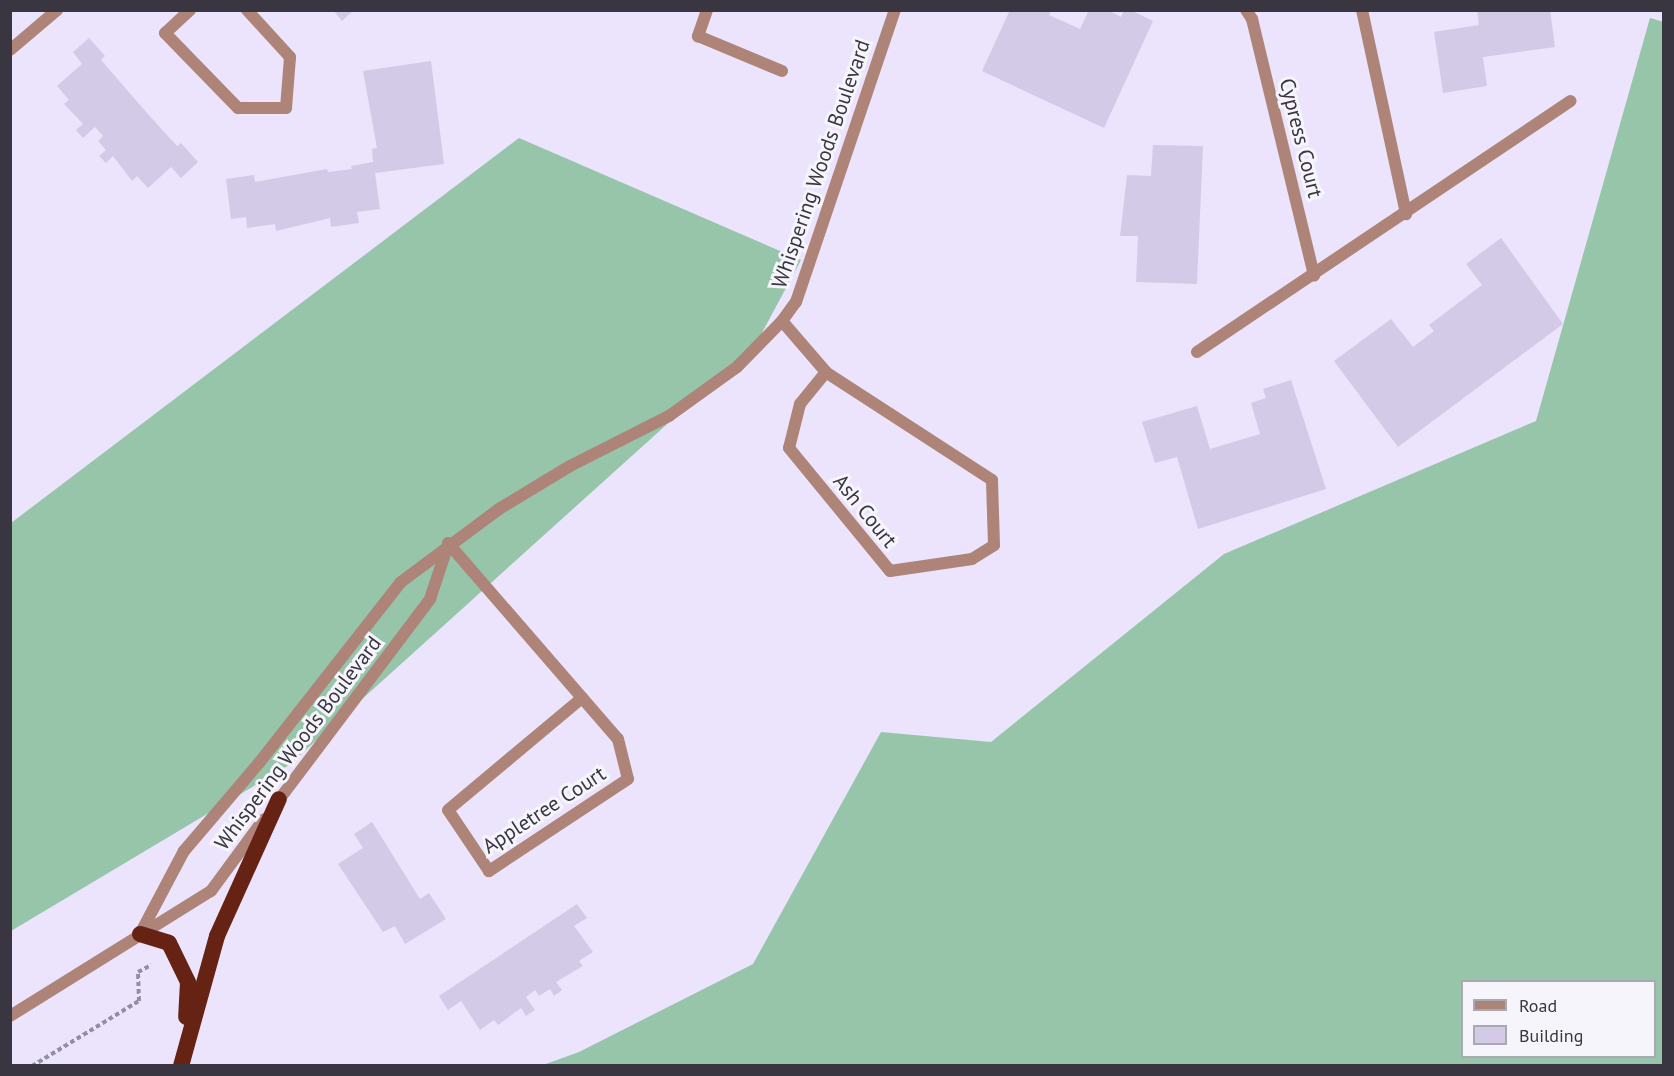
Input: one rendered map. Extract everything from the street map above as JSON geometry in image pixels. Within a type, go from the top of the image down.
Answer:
[{"type":"highway","points":[[181,1065],[217,936],[279,799]]},
{"type":"highway","points":[[140,934],[169,944],[188,982],[185,1045]]},
{"type":"street","points":[[10,50],[57,10]]},
{"type":"street","points":[[190,10],[165,33],[238,108],[286,108],[290,57],[247,10]]},
{"type":"street","points":[[707,10],[698,36],[782,71]]},
{"type":"street","name":"Whispering Woods Boulevard","points":[[140,934],[184,851],[259,763],[401,582],[448,543],[570,466],[669,416],[737,368],[782,321],[796,302],[895,10]]},
{"type":"street","name":"Cypress Court","points":[[1246,10],[1252,19],[1314,276]]},
{"type":"street","points":[[1362,10],[1406,214]]},
{"type":"street","points":[[1197,352],[1314,276],[1570,101]]},
{"type":"street","name":"Ash Court","points":[[782,321],[826,372],[992,480],[994,545],[972,559],[890,571],[789,448],[800,404],[826,372]]},
{"type":"street","name":"Whispering Woods Boulevard","points":[[10,1016],[212,891],[430,599],[448,543]]},
{"type":"street","name":"Appletree Court","points":[[448,543],[618,739],[628,779],[489,871],[448,810],[582,698]]},
{"type":"path","points":[[32,1065],[139,1001],[138,972],[151,965]]},
{"type":"green space","points":[[1650,18],[1664,22],[1663,1065],[543,1065],[579,1052],[753,964],[881,732],[991,742],[1224,554],[1536,421]]},
{"type":"green space","points":[[519,138],[801,260],[756,344],[289,765],[11,931],[11,523]]},
{"type":"building","points":[[333,10],[354,10],[342,21]]},
{"type":"building","points":[[1010,10],[1051,10],[1049,15],[1080,29],[1089,10],[1108,10],[1121,17],[1124,10],[1130,10],[1153,21],[1104,128],[982,71]]},
{"type":"building","points":[[1477,10],[1550,10],[1555,47],[1483,57],[1487,86],[1443,93],[1434,32],[1479,25]]},
{"type":"building","points":[[89,38],[105,56],[101,60],[147,113],[177,146],[181,143],[198,162],[181,178],[171,167],[148,188],[137,176],[132,181],[113,156],[106,163],[99,156],[106,150],[98,141],[103,136],[95,127],[83,138],[76,130],[83,124],[64,104],[69,100],[57,86],[82,64],[73,52]]},
{"type":"building","points":[[431,61],[444,164],[375,173],[380,209],[357,212],[359,223],[331,227],[330,218],[276,231],[275,224],[247,228],[246,217],[231,219],[226,179],[254,175],[255,182],[327,169],[328,172],[352,169],[351,166],[373,162],[372,149],[377,148],[363,71]]},
{"type":"building","points":[[1153,145],[1203,146],[1197,284],[1136,282],[1138,236],[1120,236],[1127,175],[1151,176]]},
{"type":"building","points":[[1501,238],[1563,324],[1398,447],[1334,361],[1391,319],[1413,347],[1434,331],[1429,325],[1482,285],[1466,264]]},
{"type":"building","points":[[1291,380],[1326,489],[1198,529],[1177,457],[1155,463],[1142,422],[1197,406],[1210,449],[1260,434],[1251,403],[1266,398],[1263,389]]},
{"type":"building","points":[[372,822],[420,899],[429,893],[446,919],[405,944],[395,926],[383,932],[338,864],[363,848],[354,834]]},
{"type":"building","points":[[577,904],[587,918],[574,926],[593,952],[579,961],[583,966],[556,982],[562,990],[554,996],[550,989],[539,996],[535,990],[526,997],[535,1010],[526,1016],[521,1008],[498,1025],[494,1020],[480,1030],[461,1001],[448,1010],[439,996]]}]
